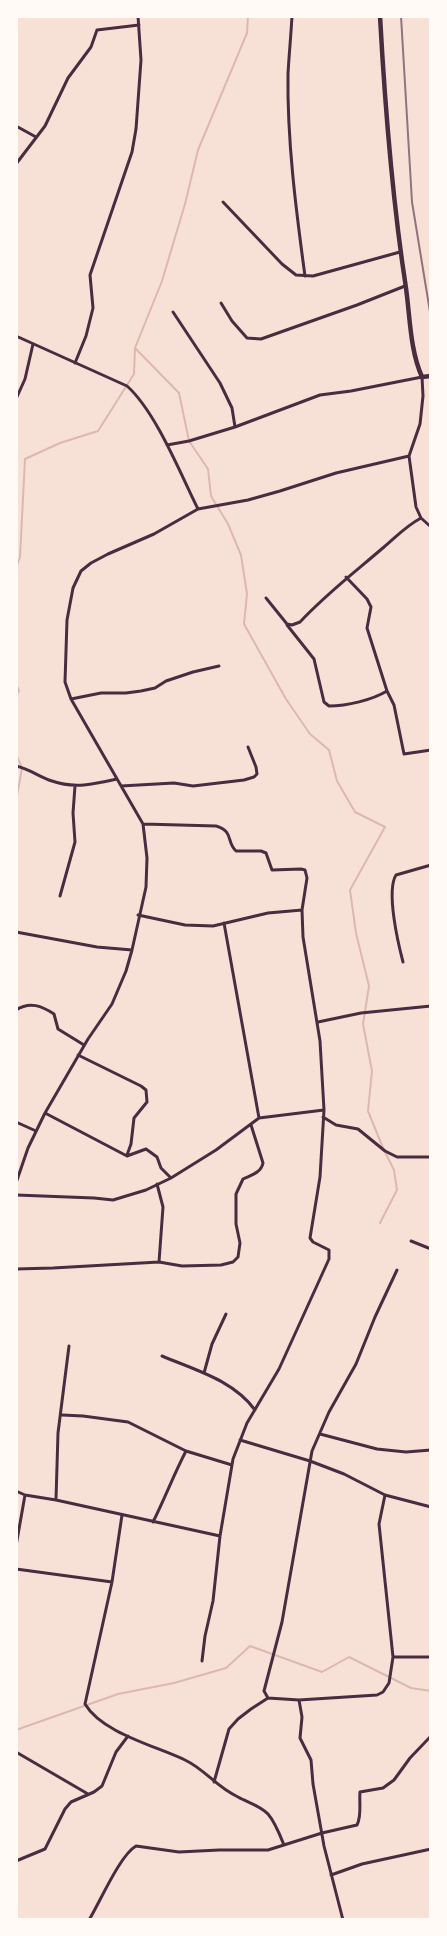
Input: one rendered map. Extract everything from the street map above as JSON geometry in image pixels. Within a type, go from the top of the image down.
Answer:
[{"type":"street","points":[[75,363],[86,336],[93,308],[90,275],[132,152],[136,129],[141,60],[138,16]]},
{"type":"street","points":[[292,16],[288,74],[291,143],[296,213],[305,276]]},
{"type":"street","points":[[380,16],[384,106],[400,252],[416,359],[422,377],[423,396],[420,424],[409,456],[413,497],[421,518],[431,528]]},
{"type":"street","points":[[16,164],[45,126],[68,78],[91,47],[97,30],[139,25]]},
{"type":"street","points":[[16,126],[36,137]]},
{"type":"street","points":[[223,202],[282,264],[296,275],[305,276],[329,272],[400,252]]},
{"type":"street","points":[[221,302],[232,321],[247,338],[261,339],[405,286]]},
{"type":"street","points":[[173,312],[220,383],[232,408],[235,428]]},
{"type":"street","points":[[16,336],[119,382],[137,395],[167,445],[198,509]]},
{"type":"street","points":[[16,399],[25,379],[33,344]]},
{"type":"street","points":[[167,445],[235,428],[320,395],[431,376]]},
{"type":"street","points":[[16,1183],[28,1148],[45,1113],[84,1045],[112,1004],[132,950],[138,915],[146,887],[147,858],[143,824],[71,699],[64,682],[67,620],[73,588],[81,572],[91,563],[154,534],[198,509],[218,507],[248,500],[336,473],[409,456]]},
{"type":"street","points":[[287,624],[292,625],[300,622],[346,577],[386,546],[400,531],[421,518]]},
{"type":"street","points":[[346,577],[371,607],[367,628],[394,705],[404,754],[431,750]]},
{"type":"street","points":[[266,598],[314,659],[324,702],[329,706],[366,699],[388,690]]},
{"type":"street","points":[[71,699],[106,692],[126,694],[155,688],[166,681],[219,666]]},
{"type":"street","points":[[121,786],[174,783],[193,786],[254,778],[257,774],[256,767],[248,747]]},
{"type":"street","points":[[16,766],[28,768],[50,781],[75,786],[92,785],[117,779]]},
{"type":"street","points":[[60,896],[75,842],[73,813],[75,786]]},
{"type":"street","points":[[143,824],[223,828],[230,837],[233,848],[236,851],[261,851],[266,853],[272,870],[305,870],[307,878],[302,910],[303,937],[318,1022],[324,1110],[320,1177],[310,1238],[313,1242],[329,1250],[329,1259],[278,1369],[247,1424],[232,1465],[220,1536],[213,1600],[202,1661]]},
{"type":"street","points":[[402,962],[392,899],[392,880],[396,875],[431,865]]},
{"type":"street","points":[[138,915],[184,925],[213,926],[268,913],[302,910]]},
{"type":"street","points":[[224,923],[259,1118]]},
{"type":"street","points":[[16,932],[97,947],[132,950]]},
{"type":"street","points":[[16,1010],[24,1005],[41,1006],[54,1014],[58,1029],[84,1045]]},
{"type":"street","points":[[318,1022],[362,1013],[431,1006]]},
{"type":"street","points":[[78,1055],[146,1090],[146,1102],[134,1118],[131,1144],[127,1156]]},
{"type":"street","points":[[16,1196],[113,1200],[146,1190],[171,1178],[216,1150],[259,1118],[324,1110]]},
{"type":"street","points":[[45,1113],[127,1156],[146,1149],[157,1157],[161,1168],[171,1178]]},
{"type":"street","points":[[323,1117],[336,1125],[358,1129],[385,1151],[397,1157],[431,1157]]},
{"type":"street","points":[[16,1122],[36,1131]]},
{"type":"street","points":[[16,1269],[159,1262],[182,1266],[221,1265],[233,1262],[238,1257],[240,1243],[236,1224],[236,1194],[243,1179],[258,1172],[262,1168],[263,1163],[251,1125]]},
{"type":"street","points":[[157,1184],[163,1206],[159,1262]]},
{"type":"street","points":[[411,1240],[431,1249]]},
{"type":"street","points":[[268,1698],[264,1691],[282,1622],[310,1461],[330,1412],[356,1364],[397,1270]]},
{"type":"street","points":[[204,1373],[212,1344],[226,1314]]},
{"type":"street","points":[[56,1500],[57,1455],[69,1346]]},
{"type":"street","points":[[162,1356],[216,1378],[240,1393],[255,1410]]},
{"type":"street","points":[[62,1415],[128,1422],[186,1451],[232,1465]]},
{"type":"street","points":[[320,1434],[378,1450],[406,1452],[431,1450]]},
{"type":"street","points":[[240,1440],[310,1461],[344,1474],[386,1495],[431,1507]]},
{"type":"street","points":[[153,1522],[165,1498],[172,1476],[186,1451]]},
{"type":"street","points":[[16,1490],[24,1495],[56,1500],[220,1536]]},
{"type":"street","points":[[16,1546],[25,1499],[24,1495]]},
{"type":"street","points":[[214,1782],[229,1729],[251,1708],[268,1698],[299,1700],[384,1692],[389,1683],[393,1657],[379,1524],[386,1495]]},
{"type":"street","points":[[122,1515],[112,1582],[86,1704],[90,1712],[128,1736],[187,1761],[203,1770],[214,1782],[236,1797],[261,1808],[269,1814],[284,1844]]},
{"type":"street","points":[[16,1569],[112,1582]]},
{"type":"street","points":[[393,1657],[431,1657]]},
{"type":"street","points":[[299,1700],[302,1717],[300,1738],[312,1760],[313,1784],[322,1833],[343,1920]]},
{"type":"street","points":[[16,1861],[45,1849],[65,1809],[71,1802],[88,1795],[102,1786],[116,1752],[128,1736]]},
{"type":"street","points":[[89,1920],[120,1862],[136,1846],[191,1853],[219,1850],[268,1850],[357,1824],[360,1818],[360,1792],[383,1788],[394,1780],[410,1758],[431,1736]]},
{"type":"street","points":[[16,1752],[88,1795]]},
{"type":"street","points":[[331,1875],[362,1864],[431,1849]]},
{"type":"waterway","points":[[16,568],[20,557],[25,459],[60,443],[98,431],[134,374],[135,348],[162,281],[185,204],[198,150],[247,33],[248,16]]},
{"type":"waterway","points":[[135,348],[179,393],[189,441],[208,469],[211,496],[228,524],[241,555],[247,594],[244,624],[286,699],[310,734],[329,750],[337,781],[355,812],[385,827],[350,890],[356,933],[369,986],[363,1024],[372,1071],[368,1111],[383,1148]]},
{"type":"waterway","points":[[16,683],[19,691],[16,696]]},
{"type":"waterway","points":[[16,754],[22,768],[16,802]]},
{"type":"waterway","points":[[380,1223],[397,1190],[394,1170],[385,1152]]},
{"type":"waterway","points":[[16,1730],[118,1694],[174,1683],[226,1668],[250,1646],[322,1672],[349,1657],[411,1688],[431,1691]]},
{"type":"railway","points":[[401,16],[412,202],[431,318]]}]
